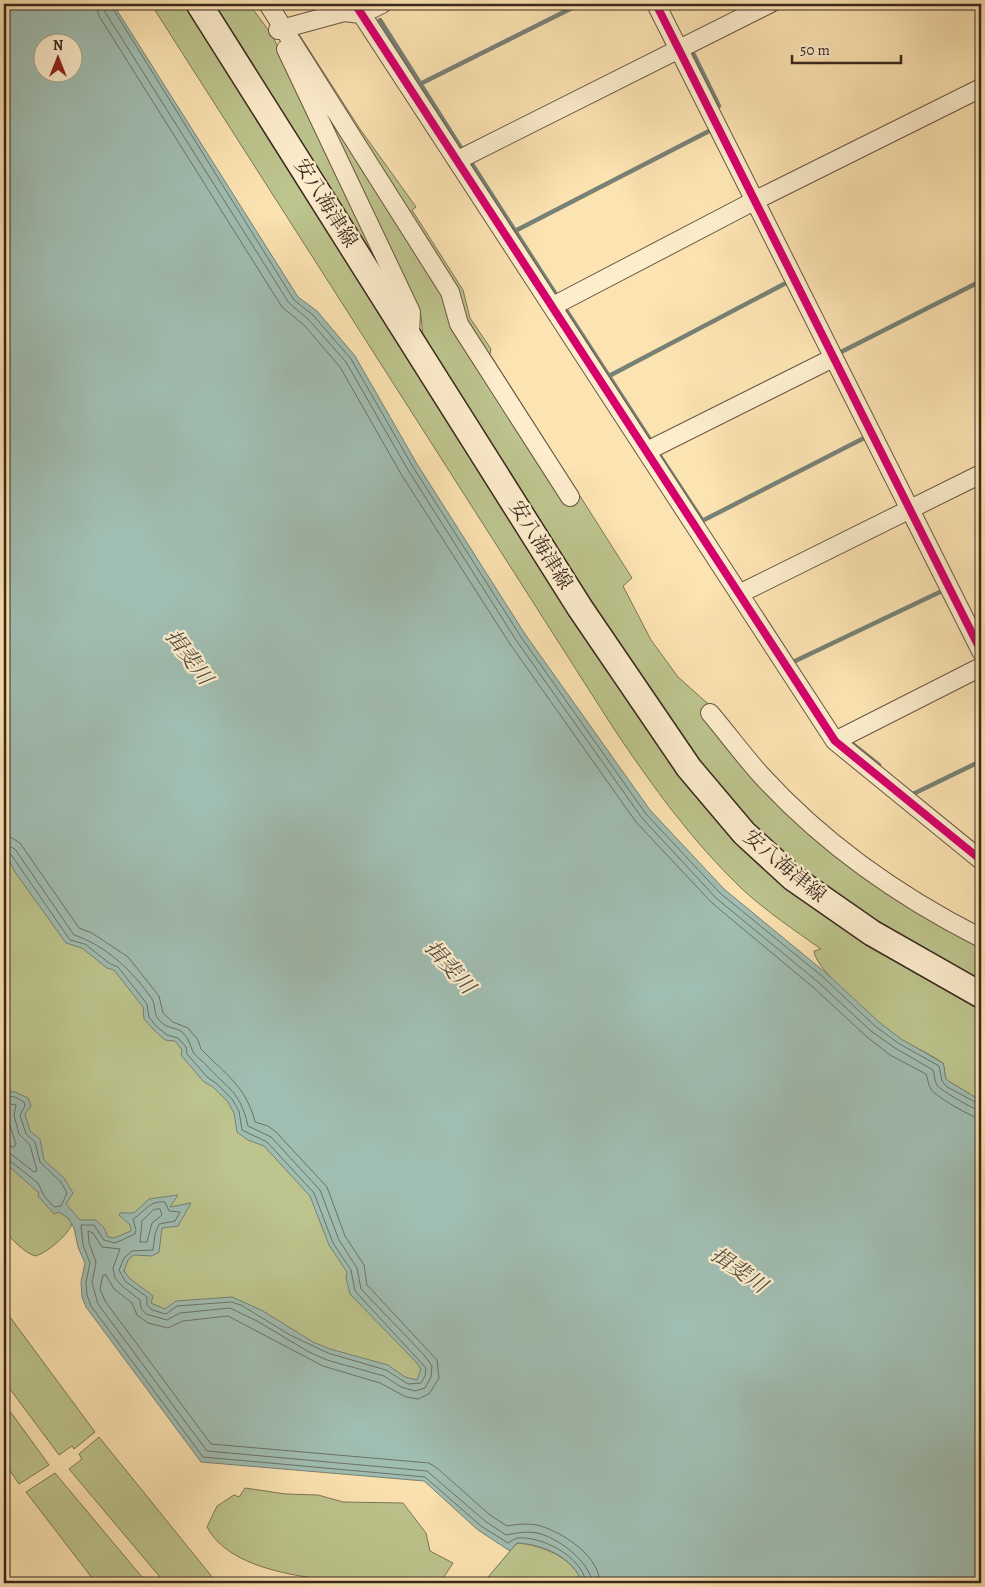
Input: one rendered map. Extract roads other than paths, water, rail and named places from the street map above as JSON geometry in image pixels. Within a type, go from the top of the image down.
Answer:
[{"type":"main road","name":"安八海津線","points":[[199,4],[586,616],[689,768],[744,833],[793,878],[872,933],[981,995]]},
{"type":"street","points":[[255,4],[280,29],[450,292],[459,324],[570,497]]},
{"type":"street","points":[[268,4],[411,312],[410,335]]},
{"type":"street","points":[[280,29],[382,4]]},
{"type":"street","points":[[656,4],[981,651]]},
{"type":"street","points":[[458,160],[769,4]]},
{"type":"street","points":[[358,9],[835,741],[981,859]]},
{"type":"street","points":[[553,306],[756,200],[981,88]]},
{"type":"street","points":[[647,451],[833,358]]},
{"type":"street","points":[[739,594],[981,474]]},
{"type":"street","points":[[835,741],[981,667]]},
{"type":"street","points":[[710,713],[761,775],[810,822],[852,858],[941,918],[981,938]]},
{"type":"water","name":"揖斐川","points":[[4,4],[113,4],[298,297],[317,311],[355,356],[417,464],[525,634],[650,810],[724,889],[826,973],[879,1022],[901,1039],[943,1063],[946,1079],[981,1102],[981,1583],[582,1583],[578,1574],[565,1559],[546,1549],[517,1543],[510,1551],[478,1530],[424,1481],[201,1462],[86,1307],[82,1297],[81,1282],[85,1263],[78,1247],[74,1228],[68,1218],[59,1212],[54,1214],[38,1196],[39,1193],[4,1162],[4,1091],[15,1092],[28,1098],[31,1106],[25,1114],[30,1131],[40,1139],[44,1160],[64,1178],[73,1193],[66,1204],[80,1220],[96,1220],[104,1228],[108,1237],[114,1238],[131,1231],[130,1225],[119,1215],[120,1213],[134,1213],[149,1199],[178,1195],[170,1207],[191,1203],[178,1226],[162,1228],[159,1252],[152,1256],[134,1255],[128,1260],[124,1271],[129,1278],[153,1296],[151,1303],[165,1309],[176,1301],[232,1297],[263,1311],[313,1342],[330,1349],[388,1365],[405,1377],[417,1380],[421,1369],[350,1294],[346,1278],[347,1272],[329,1245],[310,1196],[264,1146],[248,1140],[237,1132],[234,1113],[228,1102],[213,1087],[204,1082],[181,1055],[182,1050],[175,1041],[165,1040],[144,1019],[143,1007],[114,970],[107,968],[82,948],[66,943],[15,872],[4,850]]},
{"type":"waterway","points":[[420,84],[580,4]]},
{"type":"waterway","points":[[772,11],[786,4]]},
{"type":"waterway","points":[[380,20],[461,148]]},
{"type":"waterway","points":[[696,49],[692,51],[719,106]]},
{"type":"waterway","points":[[515,231],[713,129]]},
{"type":"waterway","points":[[472,164],[555,293]]},
{"type":"waterway","points":[[841,352],[981,281]]},
{"type":"waterway","points":[[609,376],[786,283]]},
{"type":"waterway","points":[[566,310],[649,438]]},
{"type":"waterway","points":[[702,521],[868,436]]},
{"type":"waterway","points":[[660,456],[702,520]]},
{"type":"waterway","points":[[793,662],[942,591]]},
{"type":"waterway","points":[[849,741],[879,765]]},
{"type":"waterway","points":[[913,794],[981,761]]}]
